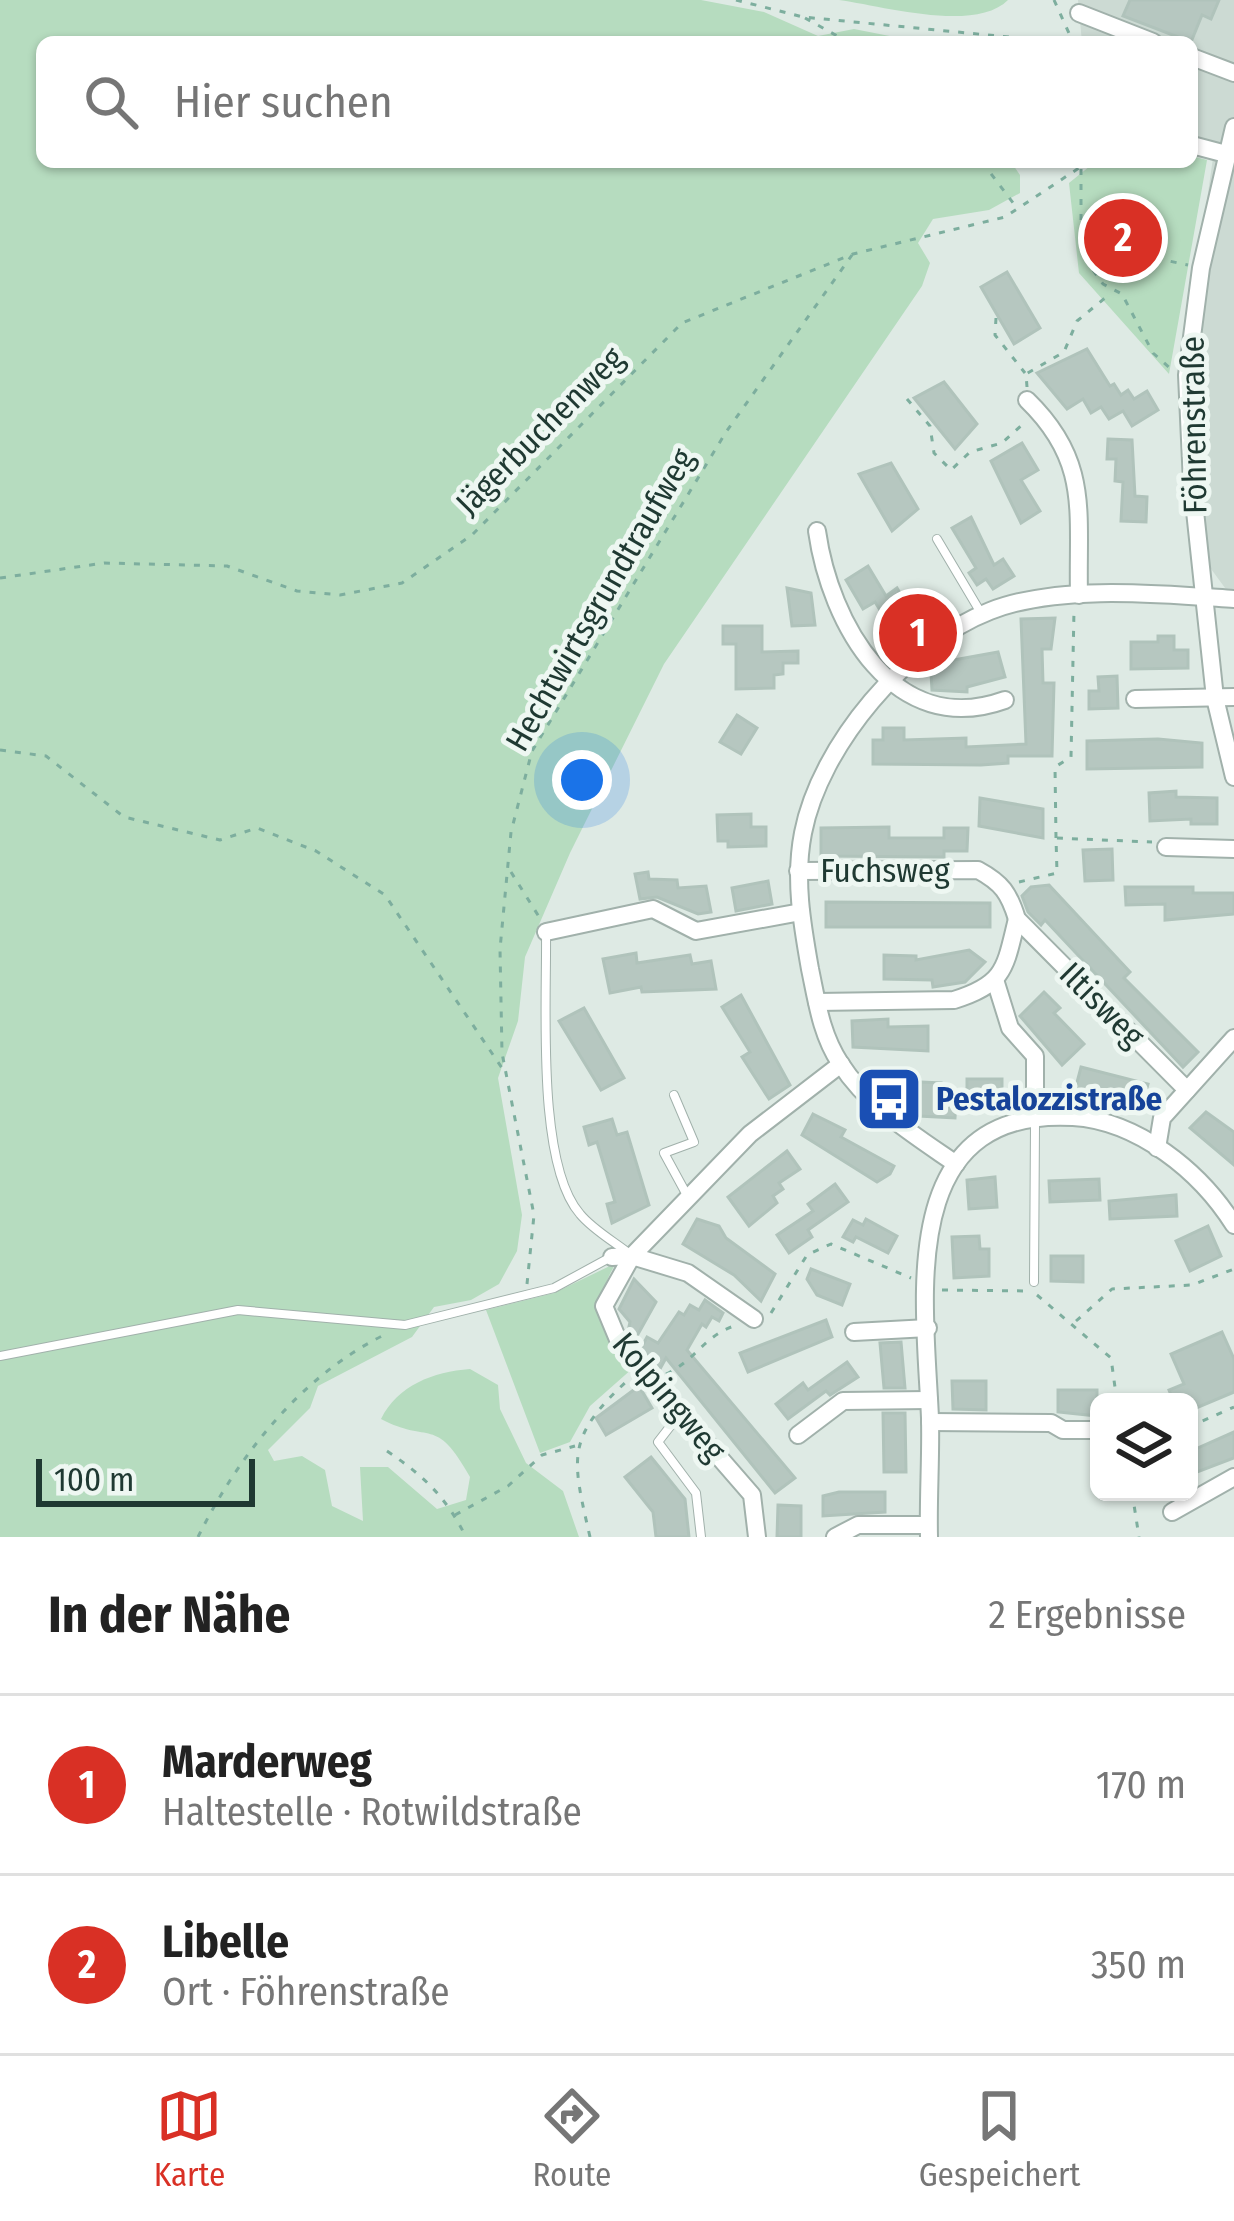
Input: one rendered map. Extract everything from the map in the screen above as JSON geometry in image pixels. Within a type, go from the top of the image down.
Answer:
[{"type":"street","points":[[1079,14],[1137,36]]},
{"type":"street","points":[[1198,59],[1234,74]]},
{"type":"street","name":"Föhrenstraße","points":[[1234,127],[1201,268],[1187,375],[1192,483],[1234,777]]},
{"type":"street","points":[[1198,147],[1226,154]]},
{"type":"street","points":[[1033,405],[1056,428],[1076,475],[1076,595]]},
{"type":"street","points":[[817,532],[836,612],[894,682],[934,705],[968,708],[1005,700]]},
{"type":"street","points":[[956,1164],[878,1108],[841,1064],[817,1002],[798,872],[814,795],[834,757],[894,682],[945,634],[982,614],[1027,600],[1076,595],[1234,598]]},
{"type":"street","points":[[1135,699],[1225,698]]},
{"type":"street","points":[[1166,847],[1234,849]]},
{"type":"street","name":"Fuchsweg","points":[[798,872],[978,871],[1008,891]]},
{"type":"street","points":[[1008,891],[1017,919],[995,983],[1010,1028],[1035,1056],[1035,1117]]},
{"type":"street","points":[[546,932],[653,909],[696,931],[801,912]]},
{"type":"street","name":"Iltisweg","points":[[1017,919],[1187,1090]]},
{"type":"street","points":[[817,1002],[954,1000],[995,983]]},
{"type":"street","points":[[1157,1148],[1162,1118],[1232,1046]]},
{"type":"street","points":[[632,1256],[750,1134],[841,1064]]},
{"type":"street","points":[[836,1537],[858,1525],[929,1531],[928,1223],[956,1164],[997,1132],[1035,1117],[1106,1122],[1157,1148],[1198,1182],[1234,1225]]},
{"type":"street","points":[[612,1257],[632,1256],[688,1273],[754,1319]]},
{"type":"street","name":"Kolpingweg","points":[[632,1256],[609,1288],[604,1306],[610,1330],[752,1495],[757,1537]]},
{"type":"street","points":[[854,1332],[928,1328]]},
{"type":"street","points":[[798,1436],[843,1401],[929,1400]]},
{"type":"street","points":[[930,1422],[1051,1423],[1063,1430],[1090,1430]]},
{"type":"street","points":[[1172,1512],[1234,1478]]},
{"type":"lane","points":[[937,539],[982,614]]},
{"type":"lane","points":[[546,932],[548,1101],[563,1186],[580,1214],[632,1256]]},
{"type":"lane","points":[[674,1095],[694,1142],[664,1154],[665,1163],[688,1198]]},
{"type":"lane","points":[[1034,1282],[1035,1117]]},
{"type":"lane","points":[[0,1356],[238,1310],[405,1325],[554,1288],[612,1257]]},
{"type":"lane","points":[[681,1413],[658,1442],[696,1492],[701,1537]]},
{"type":"path","points":[[736,0],[803,17],[1004,36]]},
{"type":"path","points":[[1054,0],[1066,36]]},
{"type":"path","points":[[803,17],[837,36]]},
{"type":"path","points":[[987,168],[1018,209]]},
{"type":"path","name":"Jägerbuchenweg","points":[[0,578],[104,563],[227,566],[297,591],[340,595],[402,583],[472,535],[682,323],[853,254],[1018,209],[1080,168]]},
{"type":"path","points":[[1081,168],[1081,253],[1112,292],[1122,294],[1153,353],[1187,375]]},
{"type":"path","name":"Hechtwirtsgrundtraufweg","points":[[527,1295],[534,1215],[507,1076],[500,949],[511,832],[532,751],[726,432],[853,254]]},
{"type":"path","points":[[1094,272],[1150,257],[1201,268]]},
{"type":"path","points":[[1026,374],[1064,352],[1077,321],[1112,292]]},
{"type":"path","points":[[907,399],[930,426],[934,454],[951,470],[970,452],[1002,443],[1033,405],[1026,374],[995,335],[996,319]]},
{"type":"path","points":[[1008,891],[1022,879],[1057,873],[1055,766],[1071,757],[1076,595]]},
{"type":"path","points":[[0,750],[46,756],[124,817],[220,840],[256,828],[316,851],[368,884],[385,895],[507,1076]]},
{"type":"path","points":[[1056,838],[1138,838],[1166,847]]},
{"type":"path","points":[[509,869],[533,902],[546,932]]},
{"type":"path","points":[[831,1244],[944,1290],[1033,1292],[1075,1322],[1111,1358],[1116,1393]]},
{"type":"path","points":[[1075,1322],[1112,1289],[1192,1285],[1234,1269]]},
{"type":"path","points":[[198,1537],[221,1490],[308,1383],[405,1325]]},
{"type":"path","points":[[590,1537],[575,1447],[599,1407],[640,1368]]},
{"type":"path","points":[[1198,1423],[1234,1407]]},
{"type":"path","points":[[455,1515],[508,1486],[542,1455],[575,1447]]},
{"type":"path","points":[[387,1451],[425,1476],[466,1537]]},
{"type":"path","points":[[1133,1501],[1139,1537]]},
{"type":"shaded area","points":[[1078,0],[1234,0],[1234,592],[1228,592],[1206,562],[1198,263],[1214,151],[1198,147],[1198,36],[1081,36]]},
{"type":"green space","points":[[0,0],[701,0],[764,12],[818,36],[36,36],[36,168],[1015,168],[1020,193],[989,210],[933,219],[918,243],[930,263],[922,286],[664,664],[570,853],[525,957],[518,1021],[498,1078],[522,1215],[517,1251],[499,1284],[471,1300],[434,1307],[412,1337],[318,1386],[310,1408],[268,1450],[274,1461],[302,1456],[325,1470],[332,1506],[363,1521],[360,1467],[388,1467],[437,1509],[466,1500],[470,1477],[448,1445],[431,1434],[381,1419],[397,1397],[418,1382],[470,1369],[498,1385],[500,1409],[526,1463],[563,1491],[579,1537],[0,1537]]},
{"type":"green space","points":[[839,0],[1008,0],[993,10],[952,16]]},
{"type":"green space","points":[[854,29],[890,36],[818,36]]},
{"type":"green space","points":[[1198,158],[1207,160],[1169,374],[1079,273],[1069,183],[1088,168],[1198,168]]},
{"type":"green space","points":[[616,1263],[601,1306],[613,1342],[633,1368],[590,1406],[570,1442],[540,1453],[486,1310],[554,1293]]},
{"type":"building","points":[[1130,0],[1219,0],[1211,19],[1202,15],[1193,36],[1175,36],[1123,16]]},
{"type":"building","points":[[1007,272],[1040,328],[1014,344],[981,287]]},
{"type":"building","points":[[1087,349],[1110,386],[1114,384],[1121,395],[1128,390],[1134,399],[1147,391],[1158,410],[1132,426],[1123,411],[1109,419],[1101,407],[1091,413],[1083,399],[1067,409],[1037,373]]},
{"type":"building","points":[[944,382],[977,424],[955,449],[914,398]]},
{"type":"building","points":[[1108,439],[1132,440],[1135,496],[1147,497],[1146,522],[1121,521],[1123,482],[1115,481],[1116,459],[1107,459]]},
{"type":"building","points":[[1022,443],[1038,470],[1021,480],[1040,511],[1021,523],[991,461]]},
{"type":"building","points":[[891,463],[918,509],[892,531],[859,474]]},
{"type":"building","points":[[971,517],[994,565],[1003,559],[1014,576],[993,589],[986,579],[977,585],[969,573],[976,568],[952,528]]},
{"type":"building","points":[[868,566],[886,596],[897,588],[919,625],[897,638],[875,602],[863,609],[846,580]]},
{"type":"building","points":[[787,588],[811,593],[815,625],[792,626]]},
{"type":"building","points":[[1055,618],[1051,649],[1042,649],[1043,683],[1054,683],[1052,756],[1008,756],[1008,763],[981,765],[873,764],[873,740],[883,740],[883,728],[904,728],[904,740],[966,738],[966,747],[1026,744],[1021,619]]},
{"type":"building","points":[[723,626],[762,626],[762,652],[798,651],[798,663],[783,663],[783,674],[774,675],[774,688],[736,689],[736,644],[723,644]]},
{"type":"building","points":[[1158,636],[1174,636],[1174,650],[1188,650],[1188,668],[1131,669],[1131,642],[1158,642]]},
{"type":"building","points":[[998,652],[1005,677],[967,687],[967,692],[932,690],[931,673],[943,662]]},
{"type":"building","points":[[1117,676],[1118,708],[1089,709],[1089,691],[1099,691],[1098,677]]},
{"type":"building","points":[[737,715],[757,728],[741,754],[720,742]]},
{"type":"building","points":[[1087,741],[1202,743],[1202,767],[1087,769]]},
{"type":"building","points":[[1176,791],[1176,797],[1217,798],[1217,824],[1191,824],[1191,819],[1150,821],[1149,793]]},
{"type":"building","points":[[980,798],[1043,809],[1043,838],[979,826]]},
{"type":"building","points":[[751,814],[751,827],[766,827],[766,846],[728,847],[728,841],[718,841],[717,815]]},
{"type":"building","points":[[889,827],[889,838],[944,838],[944,828],[968,828],[967,851],[944,851],[944,857],[821,856],[821,828]]},
{"type":"building","points":[[1112,849],[1113,880],[1085,881],[1083,850]]},
{"type":"building","points":[[648,872],[649,879],[677,880],[678,888],[706,886],[711,912],[698,914],[657,897],[640,899],[635,874]]},
{"type":"building","points":[[768,881],[772,904],[736,911],[732,888]]},
{"type":"building","points":[[1049,885],[1130,972],[1124,978],[1198,1052],[1183,1067],[1045,920],[1041,925],[1028,912],[1022,896],[1031,887]]},
{"type":"building","points":[[1125,887],[1193,887],[1193,893],[1234,893],[1234,914],[1165,920],[1165,904],[1126,905]]},
{"type":"building","points":[[826,902],[990,903],[990,927],[826,927]]},
{"type":"building","points":[[969,950],[985,962],[965,982],[933,987],[932,980],[884,979],[884,955],[916,956],[916,960]]},
{"type":"building","points":[[636,953],[637,963],[690,955],[692,964],[711,961],[716,989],[642,992],[641,987],[610,993],[603,959]]},
{"type":"building","points":[[1044,992],[1060,1008],[1054,1013],[1084,1044],[1062,1065],[1020,1016]]},
{"type":"building","points":[[741,995],[790,1085],[769,1099],[742,1057],[750,1052],[722,1007]]},
{"type":"building","points":[[584,1008],[624,1078],[601,1090],[559,1021]]},
{"type":"building","points":[[888,1019],[888,1027],[928,1026],[928,1051],[853,1047],[852,1021]]},
{"type":"building","points":[[1081,1067],[1148,1084],[1142,1108],[1075,1090]]},
{"type":"building","points":[[967,1079],[1002,1079],[1002,1101],[967,1101]]},
{"type":"building","points":[[921,1082],[941,1083],[940,1102],[956,1103],[955,1118],[919,1116]]},
{"type":"building","points":[[1206,1112],[1234,1132],[1234,1165],[1190,1128]]},
{"type":"building","points":[[813,1114],[845,1130],[841,1137],[894,1166],[890,1174],[877,1182],[802,1135]]},
{"type":"building","points":[[612,1119],[617,1135],[627,1132],[649,1205],[612,1223],[607,1204],[615,1202],[597,1142],[589,1145],[584,1127]]},
{"type":"building","points":[[787,1151],[800,1169],[779,1183],[783,1189],[773,1196],[777,1203],[749,1226],[728,1197]]},
{"type":"building","points":[[995,1177],[997,1207],[969,1209],[967,1180]]},
{"type":"building","points":[[1099,1179],[1100,1200],[1050,1202],[1049,1181]]},
{"type":"building","points":[[835,1184],[848,1202],[808,1230],[812,1237],[789,1253],[777,1235],[813,1211],[808,1204]]},
{"type":"building","points":[[1176,1195],[1177,1216],[1110,1219],[1109,1201]]},
{"type":"building","points":[[697,1219],[719,1226],[726,1238],[775,1274],[761,1301],[734,1275],[683,1244]]},
{"type":"building","points":[[866,1219],[897,1236],[888,1253],[856,1237],[853,1242],[843,1237],[853,1220],[863,1225]]},
{"type":"building","points":[[1208,1226],[1221,1256],[1190,1271],[1176,1241]]},
{"type":"building","points":[[979,1236],[980,1249],[989,1249],[989,1276],[954,1278],[952,1237]]},
{"type":"building","points":[[1051,1256],[1083,1256],[1083,1282],[1051,1281]]},
{"type":"building","points":[[811,1269],[850,1284],[842,1305],[817,1295],[807,1279]]},
{"type":"building","points":[[634,1279],[656,1302],[637,1336],[628,1331],[630,1322],[619,1309]]},
{"type":"building","points":[[705,1300],[723,1313],[719,1321],[712,1317],[706,1327],[702,1324],[687,1350],[795,1478],[775,1493],[666,1358],[660,1369],[641,1348],[647,1337],[658,1343],[679,1312],[684,1315],[690,1305],[699,1310]]},
{"type":"building","points":[[826,1320],[832,1337],[748,1372],[740,1353]]},
{"type":"building","points":[[1222,1332],[1234,1359],[1234,1392],[1198,1407],[1198,1393],[1170,1393],[1184,1384],[1171,1354]]},
{"type":"building","points":[[901,1342],[905,1388],[884,1388],[880,1343]]},
{"type":"building","points":[[847,1362],[858,1377],[830,1395],[826,1391],[788,1419],[776,1404],[803,1383],[808,1390]]},
{"type":"building","points":[[952,1381],[986,1381],[986,1410],[953,1409]]},
{"type":"building","points":[[639,1386],[652,1408],[606,1435],[596,1418]]},
{"type":"building","points":[[1058,1390],[1097,1390],[1090,1393],[1090,1415],[1058,1412]]},
{"type":"building","points":[[883,1413],[905,1413],[906,1472],[884,1472]]},
{"type":"building","points":[[1234,1432],[1234,1458],[1198,1472],[1198,1448]]},
{"type":"building","points":[[651,1457],[685,1499],[689,1537],[656,1537],[653,1512],[625,1477]]},
{"type":"building","points":[[885,1492],[885,1512],[823,1516],[823,1496]]},
{"type":"building","points":[[778,1505],[801,1506],[801,1537],[777,1537]]},
{"type":"place","name":"Libelle","points":[[1123,238]]},
{"type":"place","name":"Marderweg","points":[[918,633]]},
{"type":"place","name":"Pestalozzistraße","points":[[889,1099]]}]
